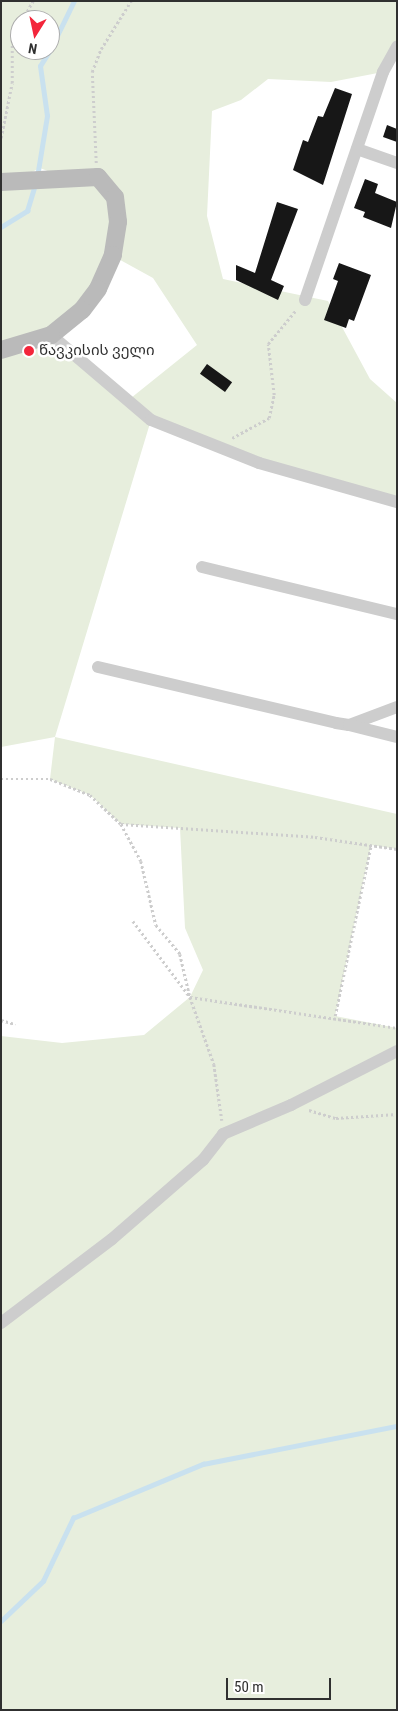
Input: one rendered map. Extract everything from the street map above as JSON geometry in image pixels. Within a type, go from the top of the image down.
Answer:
[{"type":"main road","points":[[1,350],[51,335],[82,310],[98,289],[112,255],[118,209],[109,187],[98,177],[6,182]]},
{"type":"street","points":[[305,300],[383,72],[397,47]]},
{"type":"street","points":[[357,149],[397,163]]},
{"type":"street","points":[[51,335],[151,420],[259,463],[397,502]]},
{"type":"street","points":[[202,567],[397,614]]},
{"type":"street","points":[[98,667],[397,737]]},
{"type":"street","points":[[349,725],[397,707]]},
{"type":"street","points":[[1,1323],[112,1239],[203,1160],[224,1134],[291,1105],[397,1051]]},
{"type":"path","points":[[98,177],[92,143],[92,72],[101,49],[131,1]]},
{"type":"path","points":[[1,138],[12,83],[12,60]]},
{"type":"path","points":[[217,446],[269,418],[274,394],[268,344],[305,300]]},
{"type":"path","points":[[1,775],[7,777],[50,779],[90,795],[122,824],[142,862],[156,925],[180,954],[190,997],[214,1064],[224,1134]]},
{"type":"path","points":[[1,779],[7,777]]},
{"type":"path","points":[[122,824],[315,836],[397,849]]},
{"type":"path","points":[[334,1016],[371,845]]},
{"type":"path","points":[[132,921],[190,997],[334,1016],[397,1028]]},
{"type":"path","points":[[1,1020],[15,1024]]},
{"type":"path","points":[[291,1105],[336,1118],[397,1114]]},
{"type":"green space","points":[[1,1],[397,1],[397,47],[383,72],[331,82],[268,79],[241,100],[212,111],[207,216],[223,279],[328,301],[370,379],[397,403],[397,502],[346,489],[151,420],[55,737],[1,747]],"holes":[[[40,168],[68,179],[12,182]],[[113,256],[153,278],[197,345],[126,402],[52,335],[98,289]]]},
{"type":"green space","points":[[55,737],[397,814],[397,849],[371,845],[335,1016],[397,1028],[397,1710],[1,1710],[1,1036],[62,1043],[144,1035],[190,997],[203,970],[185,928],[180,828],[121,824],[90,795],[50,779]]},
{"type":"building","points":[[335,88],[352,94],[323,185],[293,170],[303,140],[308,142],[318,116],[323,117]]},
{"type":"building","points":[[387,125],[397,129],[397,142],[383,137]]},
{"type":"building","points":[[365,179],[378,184],[375,193],[397,202],[391,228],[363,217],[365,212],[354,208]]},
{"type":"building","points":[[277,202],[298,209],[271,280],[284,286],[278,300],[236,280],[236,265],[255,273]]},
{"type":"building","points":[[339,263],[371,275],[354,321],[349,319],[346,328],[324,320],[338,281],[333,279]]},
{"type":"building","points":[[207,364],[232,382],[225,392],[200,374]]},
{"type":"waterway","points":[[60,30],[74,1]]},
{"type":"waterway","points":[[37,177],[47,116],[40,66],[44,60]]},
{"type":"waterway","points":[[1,227],[27,211],[35,184]]},
{"type":"waterway","points":[[1,1621],[43,1581],[73,1518],[203,1464],[397,1426]]},
{"type":"place","name":"წავკისის ველი","points":[[29,351]]}]
